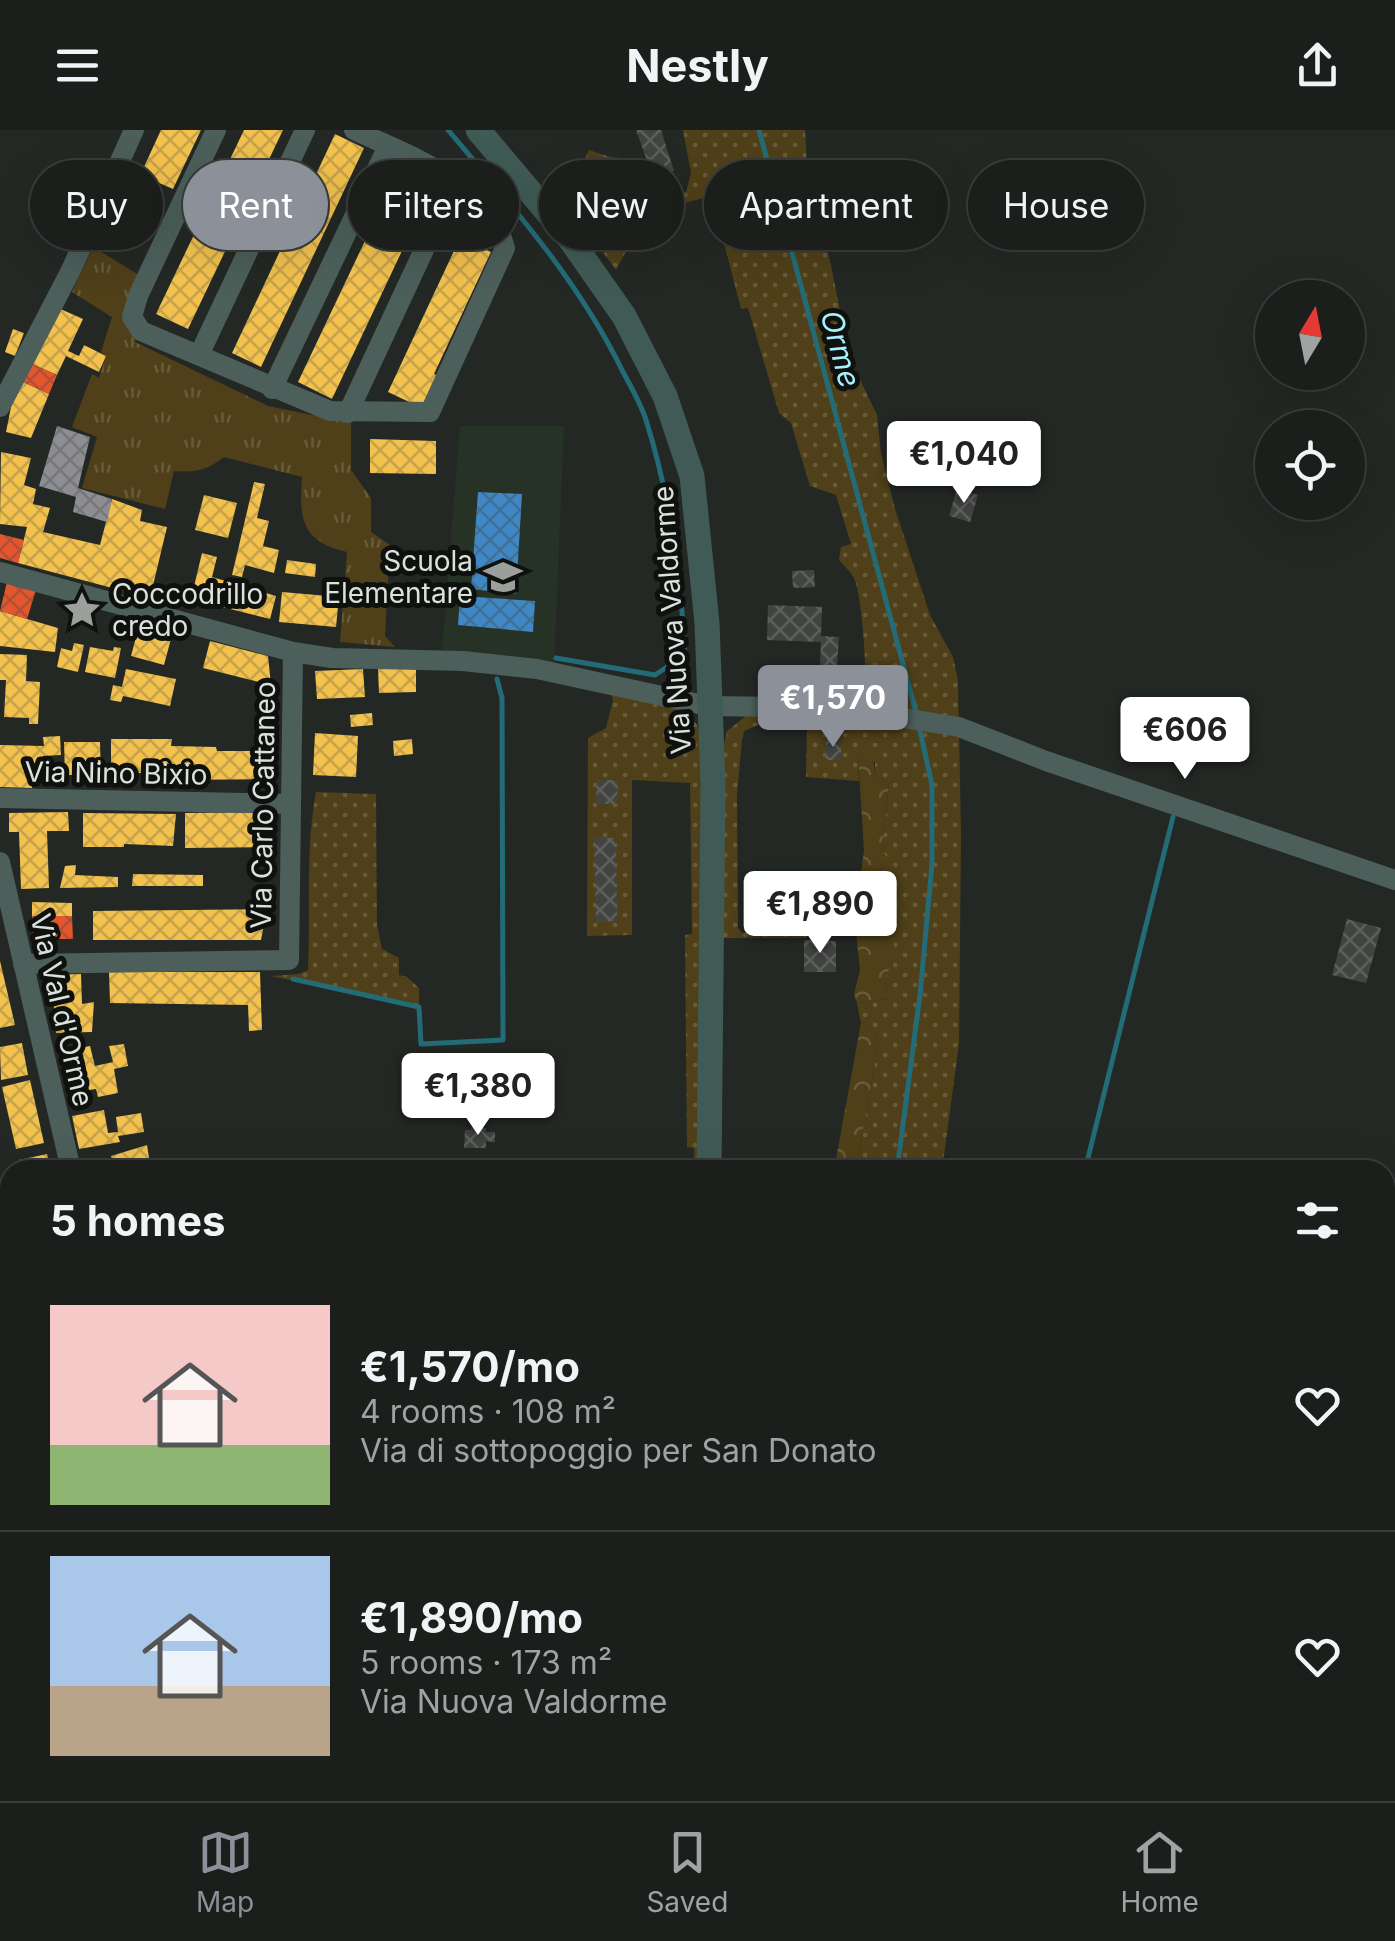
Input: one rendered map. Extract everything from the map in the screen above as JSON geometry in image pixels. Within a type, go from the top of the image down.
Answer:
[{"type":"main road","name":"Via Nuova Valdorme","points":[[478,130],[581,254],[624,316],[665,396],[692,476],[704,591],[714,806],[710,1160]]},
{"type":"street","points":[[0,406],[71,270],[134,130]]},
{"type":"street","points":[[216,130],[132,316],[141,331],[200,353],[272,389],[348,414],[430,412],[505,250]]},
{"type":"street","points":[[200,353],[305,130]]},
{"type":"street","points":[[354,130],[415,160]]},
{"type":"street","points":[[272,389],[388,146]]},
{"type":"street","points":[[348,414],[424,250]]},
{"type":"street","points":[[0,572],[292,652],[332,658],[451,660],[537,670],[708,706],[879,712],[959,727],[1046,761],[1395,880]]},
{"type":"street","name":"Via Carlo Cattaneo","points":[[24,964],[289,960],[292,652]]},
{"type":"street","name":"Via Nino Bixio","points":[[0,798],[291,804]]},
{"type":"street","name":"Via Val d'Orme","points":[[0,862],[4,901],[24,964],[68,1160]]},
{"type":"shaded area","name":"Scuola Elementare","points":[[460,426],[564,426],[554,666],[442,651]]},
{"type":"green space","points":[[683,130],[805,130],[807,160],[704,160],[704,198],[684,203],[691,173]]},
{"type":"green space","points":[[589,150],[635,160],[584,160]]},
{"type":"green space","points":[[92,250],[98,250],[144,278],[135,342],[268,406],[351,423],[351,470],[371,498],[371,532],[390,545],[385,636],[395,647],[340,642],[347,552],[320,542],[306,526],[301,505],[302,477],[224,457],[201,470],[174,471],[165,509],[82,488],[97,437],[72,427],[92,374],[99,378],[106,356],[101,352],[112,317],[72,292]]},
{"type":"green space","points":[[601,250],[627,250],[616,270]]},
{"type":"green space","points":[[726,250],[827,250],[850,359],[877,415],[881,453],[895,509],[930,615],[953,657],[958,681],[961,833],[959,1044],[943,1160],[858,1160],[878,1046],[874,1027],[861,1023],[857,1003],[887,999],[886,976],[894,960],[882,851],[889,784],[875,775],[875,762],[858,755],[859,781],[806,777],[807,730],[799,719],[814,714],[865,711],[860,604],[854,578],[839,560],[841,547],[851,544],[836,495],[810,486],[791,423],[779,413],[748,308],[741,309]]},
{"type":"green space","points":[[608,686],[664,701],[690,715],[703,738],[713,783],[709,1160],[694,1160],[694,1148],[687,1147],[685,935],[692,934],[690,783],[632,780],[632,935],[587,936],[588,738],[606,728],[613,700]]},
{"type":"green space","points":[[750,713],[767,713],[769,720],[744,731],[742,740],[737,795],[738,928],[743,933],[815,930],[805,938],[723,938],[724,745],[727,731]]},
{"type":"green space","points":[[863,741],[872,746],[875,775],[889,784],[882,851],[895,867],[894,960],[886,976],[887,999],[857,1003],[854,994],[860,970],[855,922],[864,850],[858,755]]},
{"type":"green space","points":[[316,792],[376,794],[377,925],[382,949],[399,958],[399,975],[419,988],[419,1007],[271,976],[308,970],[309,858]]},
{"type":"green space","points":[[861,1023],[874,1027],[878,1046],[858,1160],[836,1160]]},
{"type":"building: Homes","points":[[161,130],[201,130],[187,160],[183,160],[173,189],[163,185],[163,160],[147,160]]},
{"type":"building: Homes","points":[[244,130],[283,130],[269,160],[230,160]]},
{"type":"building: Homes","points":[[335,134],[364,148],[358,160],[348,160],[348,182],[328,225],[328,160],[323,160]]},
{"type":"building: Homes","points":[[187,250],[226,250],[188,329],[156,314]]},
{"type":"building: Homes","points":[[280,250],[316,250],[261,367],[232,353]]},
{"type":"building: Homes","points":[[361,250],[402,250],[332,399],[298,382]]},
{"type":"building: Homes","points":[[454,250],[491,252],[422,408],[388,392]]},
{"type":"building: Homes","points":[[56,307],[83,319],[68,351],[79,356],[84,345],[106,356],[99,372],[66,356],[57,375],[30,363]]},
{"type":"building: Homes","points":[[13,329],[24,333],[15,356],[5,352]]},
{"type":"building: Homes","points":[[21,381],[49,394],[31,438],[6,432]]},
{"type":"building: Homes","points":[[370,439],[436,441],[436,474],[370,473]]},
{"type":"building: Homes","points":[[1,452],[31,458],[24,485],[36,489],[33,504],[50,508],[43,532],[100,545],[112,499],[142,510],[140,521],[167,527],[150,598],[18,563],[27,527],[0,524]]},
{"type":"building: Homes","points":[[254,482],[265,484],[257,518],[269,521],[263,546],[279,550],[274,573],[245,565],[242,577],[232,575]]},
{"type":"building: Homes","points":[[204,495],[237,503],[228,538],[195,530]]},
{"type":"building: Homes","points":[[202,553],[217,557],[212,577],[276,596],[270,619],[191,599]]},
{"type":"building: Homes","points":[[287,560],[316,564],[315,577],[285,573]]},
{"type":"building: Homes","points":[[282,592],[339,597],[336,627],[279,622]]},
{"type":"building: Homes","points":[[0,611],[58,628],[55,652],[0,646]]},
{"type":"building: Homes","points":[[139,626],[172,635],[164,665],[131,656]]},
{"type":"building: Homes","points":[[210,641],[268,656],[271,685],[203,668]]},
{"type":"building: Homes","points":[[74,643],[84,645],[78,672],[57,667],[61,648],[72,651]]},
{"type":"building: Homes","points":[[90,647],[113,651],[114,647],[121,648],[115,678],[85,672]]},
{"type":"building: Homes","points":[[0,654],[27,655],[26,681],[40,682],[38,724],[29,724],[29,718],[4,717],[6,680],[0,680]]},
{"type":"building: Homes","points":[[126,669],[176,679],[170,706],[123,696],[121,702],[110,700],[113,685],[122,687]]},
{"type":"building: Homes","points":[[363,669],[365,697],[317,699],[315,671]]},
{"type":"building: Homes","points":[[378,669],[416,669],[416,692],[379,693]]},
{"type":"building: Homes","points":[[372,713],[373,725],[351,727],[350,715]]},
{"type":"building: Homes","points":[[315,733],[358,736],[356,777],[313,775]]},
{"type":"building: Homes","points":[[60,736],[61,755],[43,756],[43,779],[33,778],[32,788],[0,787],[0,745],[44,746],[43,737]]},
{"type":"building: Homes","points":[[111,739],[172,739],[171,746],[276,751],[276,779],[171,780],[171,773],[111,773]]},
{"type":"building: Homes","points":[[412,739],[413,754],[394,756],[393,741]]},
{"type":"building: Homes","points":[[64,742],[100,742],[101,779],[65,775]]},
{"type":"building: Homes","points":[[68,812],[69,831],[47,831],[49,888],[21,889],[19,832],[9,832],[9,813]]},
{"type":"building: Homes","points":[[272,812],[273,847],[185,848],[185,813]]},
{"type":"building: Homes","points":[[83,813],[176,814],[173,846],[83,847]]},
{"type":"building: Homes","points":[[76,865],[75,875],[118,877],[118,887],[60,888],[65,866]]},
{"type":"building: Homes","points":[[133,874],[203,875],[203,886],[132,886]]},
{"type":"building: Homes","points":[[32,902],[72,903],[72,916],[32,916]]},
{"type":"building: Homes","points":[[267,909],[261,940],[93,940],[93,911]]},
{"type":"building: Homes","points":[[0,961],[15,1025],[0,1028]]},
{"type":"building: Homes","points":[[109,972],[260,972],[262,1030],[249,1031],[248,1005],[110,1003]]},
{"type":"building: Homes","points":[[81,974],[82,1004],[94,1002],[92,1032],[56,1033],[48,975]]},
{"type":"building: Homes","points":[[22,1043],[28,1075],[1,1080],[0,1047]]},
{"type":"building: Homes","points":[[124,1044],[128,1066],[114,1069],[118,1093],[98,1097],[96,1089],[89,1090],[87,1081],[69,1084],[63,1051],[90,1046],[95,1066],[113,1062],[109,1046]]},
{"type":"building: Homes","points":[[30,1080],[44,1143],[16,1149],[2,1087]]},
{"type":"building: Homes","points":[[104,1110],[108,1133],[118,1132],[116,1117],[141,1113],[144,1132],[118,1136],[120,1142],[79,1149],[72,1116]]},
{"type":"building: Homes","points":[[147,1145],[149,1160],[112,1160],[111,1156]]},
{"type":"building: Homes","points":[[47,1154],[48,1160],[19,1160]]},
{"type":"building: Shops","points":[[30,363],[57,375],[49,394],[21,381]]},
{"type":"building: Shops","points":[[0,534],[24,540],[18,563],[0,558]]},
{"type":"building: Shops","points":[[7,582],[36,590],[27,619],[0,611]]},
{"type":"building: Shops","points":[[32,916],[72,916],[73,939],[32,939]]},
{"type":"building: Schools","points":[[478,492],[522,494],[516,594],[471,589]]},
{"type":"building: Schools","points":[[460,596],[535,601],[533,632],[458,625]]},
{"type":"building: Industry","points":[[57,426],[90,437],[78,488],[112,499],[107,522],[73,512],[76,497],[39,486]]},
{"type":"building: Other","points":[[636,130],[661,130],[671,160],[647,160]]},
{"type":"building: Other","points":[[957,489],[978,495],[970,522],[949,516]]},
{"type":"building: Other","points":[[814,570],[815,587],[793,588],[792,571]]},
{"type":"building: Other","points":[[768,605],[822,607],[821,636],[839,637],[837,666],[820,665],[821,642],[767,640]]},
{"type":"building: Other","points":[[826,739],[840,740],[842,760],[826,760]]},
{"type":"building: Other","points":[[597,780],[618,780],[617,804],[596,804]]},
{"type":"building: Other","points":[[594,838],[614,838],[616,844],[617,921],[596,922]]},
{"type":"building: Other","points":[[1347,919],[1381,928],[1366,983],[1332,975]]},
{"type":"building: Other","points":[[804,940],[836,941],[836,972],[804,972]]},
{"type":"building: Other","points":[[471,1127],[495,1132],[495,1142],[486,1141],[486,1148],[464,1148],[465,1130]]},
{"type":"waterway","points":[[448,130],[543,245],[586,306],[644,414],[668,507],[685,655],[655,675],[556,658]]},
{"type":"waterway","name":"Orme","points":[[759,130],[917,716]]},
{"type":"waterway","points":[[293,979],[419,1007],[421,1044],[503,1040],[502,698],[497,679]]},
{"type":"waterway","name":"Orme","points":[[898,1160],[932,864],[932,785],[919,726]]},
{"type":"waterway","points":[[1087,1160],[1173,817]]},
{"type":"place","name":"Scuola Elementare","points":[[503,577]]},
{"type":"place","name":"Coccodrillo credo","points":[[82,610]]}]
